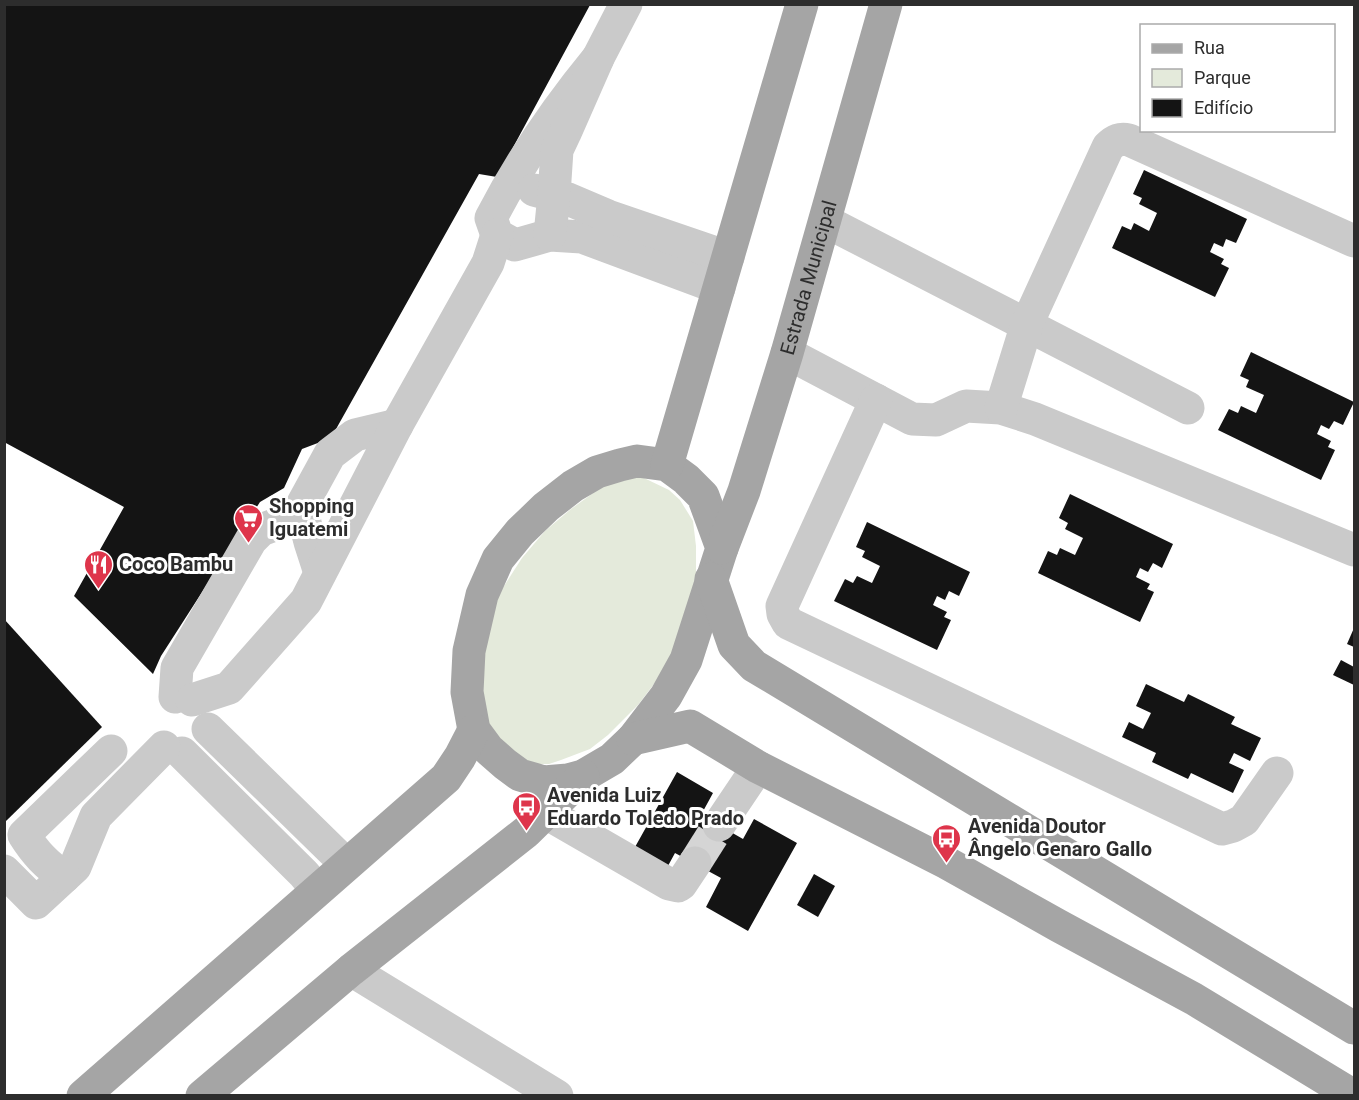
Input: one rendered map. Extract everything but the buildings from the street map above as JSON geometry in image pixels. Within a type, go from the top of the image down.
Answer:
[{"type":"main road","points":[[667,465],[802,4]]},
{"type":"main road","name":"Estrada Municipal","points":[[583,776],[612,759],[633,739],[666,696],[686,660],[711,579],[744,491],[787,353],[886,4]]},
{"type":"main road","points":[[583,776],[544,782],[520,775],[488,749],[474,730],[467,692],[469,651],[482,595],[498,559],[520,532],[546,507],[573,486],[597,472],[638,461],[667,465],[703,496],[722,548]]},
{"type":"main road","points":[[711,579],[734,645],[754,666],[1354,1028]]},
{"type":"main road","points":[[633,739],[690,726],[758,767],[947,863],[1194,999],[1354,1095]]},
{"type":"main road","points":[[86,1094],[446,778],[474,730]]},
{"type":"main road","points":[[202,1095],[351,970],[526,832],[583,776]]},
{"type":"street","points":[[550,235],[556,150],[566,133],[598,58],[626,4]]},
{"type":"street","points":[[4,871],[36,903],[75,867],[96,816],[170,722],[229,688],[306,601],[397,425],[488,263],[497,235],[491,218],[509,184],[566,98],[598,58]]},
{"type":"street","points":[[1001,408],[1026,324],[1108,147],[1114,141],[1121,138],[1129,140],[1354,241]]},
{"type":"street","points":[[509,184],[568,199],[608,216],[728,257]]},
{"type":"street","points":[[825,221],[1188,408]]},
{"type":"street","points":[[497,235],[515,245],[550,235],[582,237],[719,288]]},
{"type":"street","points":[[787,353],[912,419],[936,420],[966,406],[1001,408],[1035,419],[1354,550]]},
{"type":"street","points":[[876,400],[782,606],[788,623],[1222,829],[1244,820],[1277,773]]},
{"type":"street","points":[[321,573],[301,507],[330,454],[355,435],[397,425]]},
{"type":"street","points":[[304,518],[282,522],[261,530],[251,540],[177,668],[170,722],[191,751],[199,746],[208,729],[346,864]]},
{"type":"street","points":[[170,722],[317,890]]},
{"type":"street","points":[[64,877],[48,866],[34,850],[14,843],[111,750]]},
{"type":"street","points":[[719,825],[758,767]]},
{"type":"street","points":[[546,813],[669,885],[681,884],[694,864]]},
{"type":"street","points":[[351,970],[557,1095]]},
{"type":"green space","points":[[622,477],[644,478],[669,490],[680,500],[693,521],[696,546],[696,584],[677,646],[657,680],[638,705],[608,735],[590,749],[561,760],[549,764],[528,764],[502,747],[483,715],[478,654],[497,597],[522,558],[545,531],[571,509],[603,486]]},
{"type":"tunnel","points":[[695,863],[719,825]]},
{"type":"place","name":"Shopping Iguatemi","points":[[248,544]]},
{"type":"place","name":"Coco Bambu","points":[[98,590]]},
{"type":"place","name":"Avenida Luiz Eduardo Toledo Prado","points":[[526,832]]},
{"type":"place","name":"Avenida Doutor Ângelo Genaro Gallo","points":[[947,864]]}]
